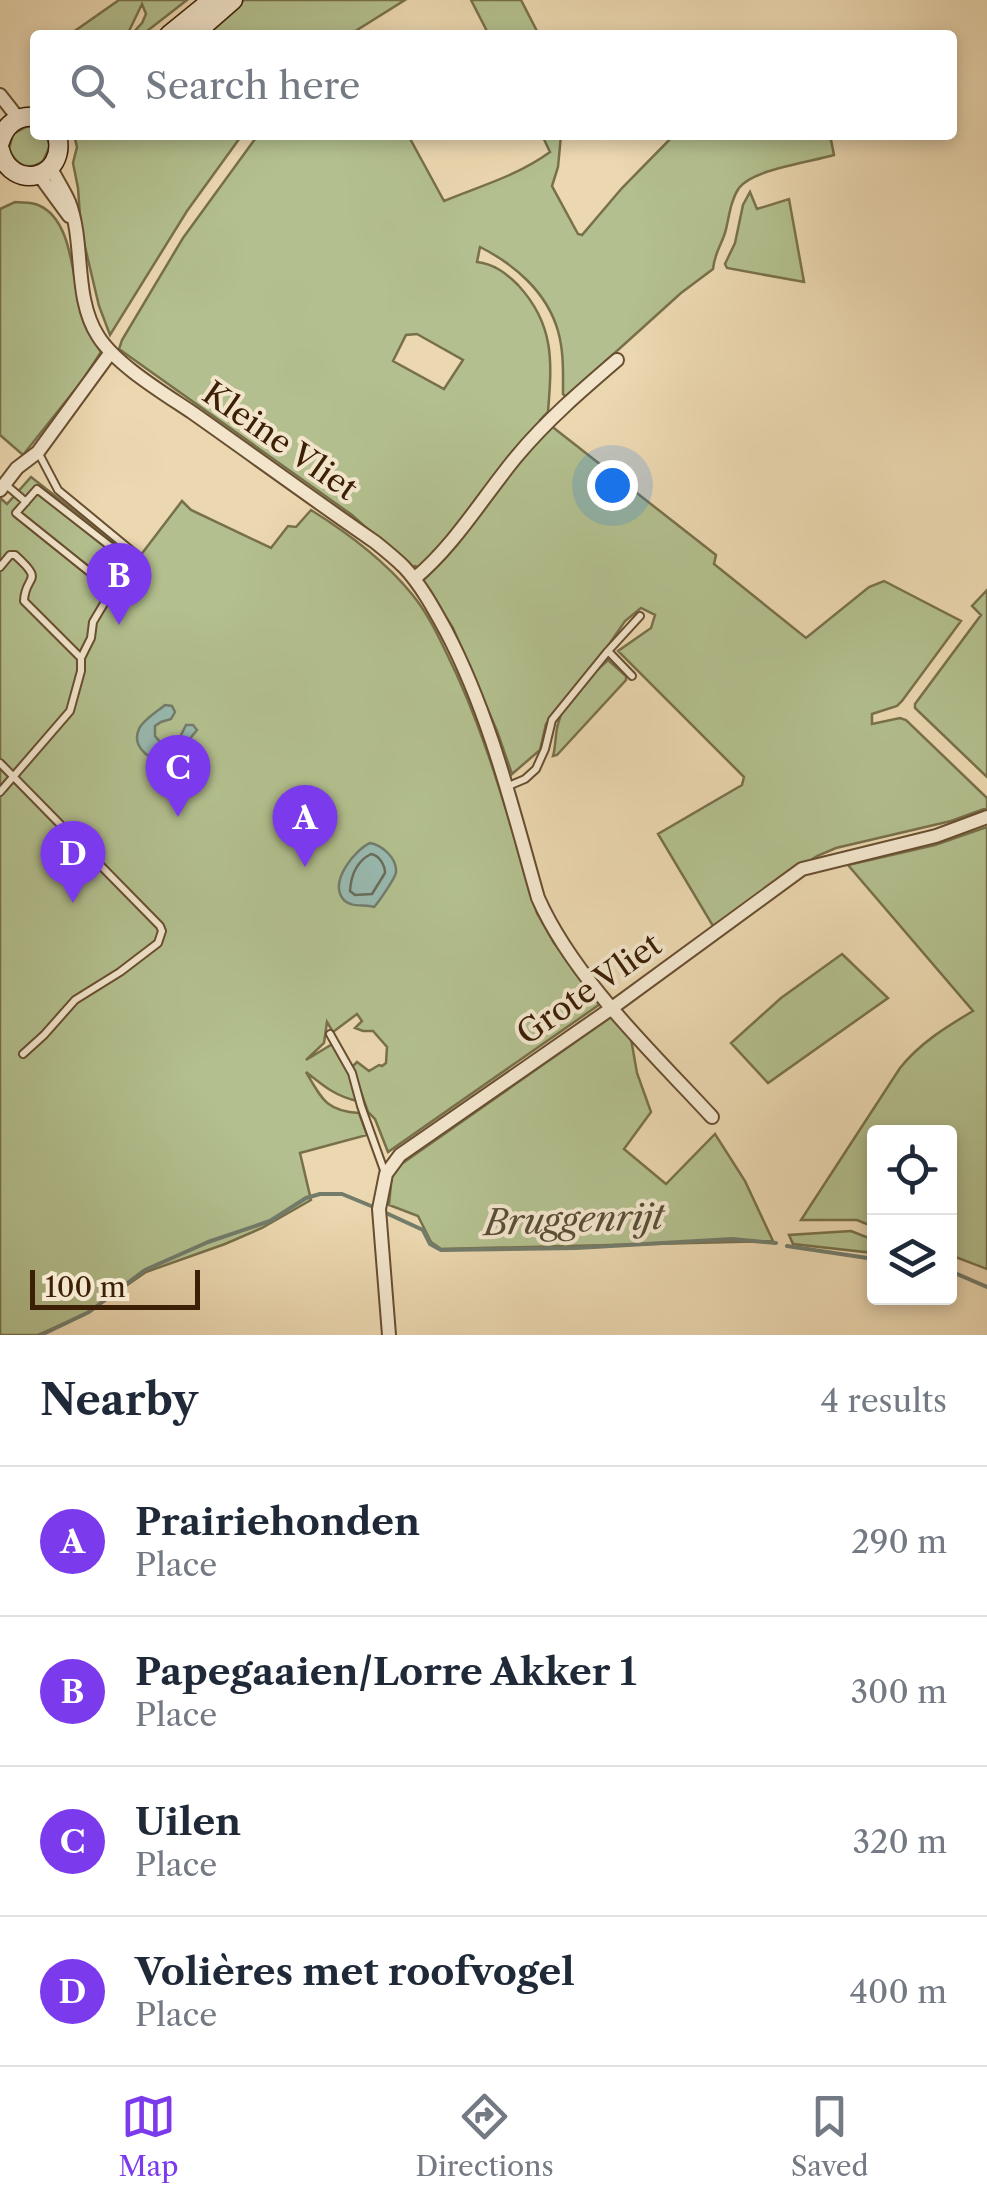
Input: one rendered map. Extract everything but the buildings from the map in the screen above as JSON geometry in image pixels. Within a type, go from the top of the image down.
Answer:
[{"type":"main road","points":[[176,30],[212,0]]},
{"type":"main road","points":[[198,30],[233,0]]},
{"type":"main road","points":[[0,152],[7,175],[30,176],[45,171],[59,151],[61,140]]},
{"type":"street","points":[[0,94],[12,123]]},
{"type":"street","points":[[2,487],[17,468],[38,452],[112,352],[91,322],[80,277],[74,222],[45,171]]},
{"type":"street","name":"Kleine Vliet","points":[[112,352],[375,542],[414,579],[448,634],[480,706],[549,924],[612,1008],[712,1118]]},
{"type":"street","points":[[414,579],[432,564],[546,424],[617,360]]},
{"type":"street","name":"Grote Vliet","points":[[386,1174],[400,1155],[612,1008],[802,869],[936,836],[987,817]]},
{"type":"street","points":[[386,1174],[380,1209],[389,1335]]},
{"type":"lane","points":[[0,792],[70,710],[81,658],[92,638],[93,622],[138,556],[58,490],[38,452]]},
{"type":"lane","points":[[2,487],[26,502]]},
{"type":"lane","points":[[112,590],[16,513],[37,489],[133,564]]},
{"type":"lane","points":[[0,567],[10,555],[16,555],[28,566],[33,574],[24,600],[81,658]]},
{"type":"lane","points":[[506,787],[526,779],[536,769],[552,720],[640,616]]},
{"type":"lane","points":[[608,651],[632,676]]},
{"type":"lane","points":[[0,763],[162,931],[158,943],[70,1004],[68,1011],[23,1054]]},
{"type":"lane","points":[[330,1034],[352,1073],[386,1174]]},
{"type":"green space","points":[[119,0],[187,0],[148,30],[136,30],[146,14],[142,4],[129,30],[76,30]]},
{"type":"green space","points":[[244,0],[405,0],[357,30],[211,30]]},
{"type":"green space","points":[[471,0],[521,0],[536,30],[486,30]]},
{"type":"green space","points":[[30,126],[30,140],[48,140],[50,146],[43,161],[27,166],[19,163],[9,149],[13,134]]},
{"type":"green space","points":[[75,140],[238,140],[187,211],[110,335],[81,230],[73,163]]},
{"type":"green space","points":[[254,140],[411,140],[444,201],[525,168],[550,152],[544,140],[561,140],[552,186],[582,235],[669,140],[831,140],[834,155],[769,171],[746,181],[734,199],[713,269],[566,397],[560,339],[546,304],[517,271],[480,247],[477,262],[509,277],[539,315],[550,360],[548,412],[540,420],[543,424],[421,569],[411,568],[352,515],[119,349],[183,238]],"holes":[[[417,334],[463,360],[444,389],[393,361],[406,335]]]},
{"type":"green space","points":[[750,192],[757,209],[789,199],[804,282],[727,268],[725,264]]},
{"type":"green space","points":[[15,202],[38,205],[58,223],[69,251],[84,321],[101,352],[23,455],[0,435],[0,209]]},
{"type":"green space","points":[[550,425],[716,555],[714,564],[806,638],[869,587],[884,581],[961,621],[902,701],[872,714],[872,724],[906,720],[987,798],[987,808],[817,856],[713,926],[658,834],[742,785],[744,777],[618,651],[651,628],[655,615],[641,608],[625,621],[546,724],[540,750],[512,774],[453,628],[421,579]]},
{"type":"green space","points":[[31,477],[137,560],[182,501],[191,510],[271,548],[288,526],[296,527],[311,510],[377,558],[416,600],[438,636],[486,747],[537,913],[554,943],[603,1002],[388,1152],[352,1067],[357,1062],[369,1071],[382,1066],[386,1063],[387,1047],[373,1031],[355,1028],[362,1021],[357,1014],[333,1032],[327,1022],[324,1043],[306,1060],[334,1043],[358,1101],[336,1093],[306,1072],[326,1102],[339,1110],[359,1113],[367,1135],[300,1153],[311,1200],[262,1228],[146,1272],[84,1315],[38,1335],[0,1335],[0,498],[7,504]]},
{"type":"green space","points":[[987,590],[987,777],[915,704],[981,615],[972,606]]},
{"type":"green space","points":[[608,660],[626,680],[553,756],[558,724],[566,705]]},
{"type":"green space","points":[[987,827],[987,1269],[957,1258],[957,1125],[867,1125],[867,1224],[857,1220],[801,1220],[900,1068],[925,1043],[973,1011],[848,865],[935,845]]},
{"type":"green space","points":[[842,954],[888,998],[768,1083],[731,1043],[781,998]]},
{"type":"green space","points":[[614,1015],[630,1033],[637,1073],[651,1112],[624,1149],[666,1184],[715,1134],[745,1181],[773,1241],[441,1249],[431,1242],[418,1216],[389,1205],[392,1174],[400,1165]]},
{"type":"green space","points":[[851,1231],[867,1237],[867,1252],[793,1244],[789,1235]]},
{"type":"water","points":[[165,705],[172,706],[175,712],[171,719],[155,726],[155,736],[163,745],[175,743],[186,725],[197,730],[188,741],[185,755],[169,764],[145,753],[137,736],[144,722]]},
{"type":"water","points":[[370,843],[388,853],[396,872],[374,907],[349,904],[340,892],[341,875],[357,852]]},
{"type":"waterway","name":"Bruggenrijt","points":[[41,1335],[89,1312],[145,1270],[208,1242],[270,1221],[306,1198],[342,1194],[376,1208]]},
{"type":"waterway","name":"Bruggenrijt","points":[[386,1213],[423,1230],[430,1244],[441,1250],[576,1248],[732,1239],[776,1243]]},
{"type":"waterway","name":"Bruggenrijt","points":[[787,1246],[867,1258]]},
{"type":"waterway","name":"Bruggenrijt","points":[[957,1274],[987,1287]]},
{"type":"place","name":"Papegaaien/Lorre Akker 1","points":[[119,625]]},
{"type":"place","name":"Uilen","points":[[178,817]]},
{"type":"place","name":"Prairiehonden","points":[[305,867]]},
{"type":"place","name":"Volières met roofvogel","points":[[73,903]]}]
